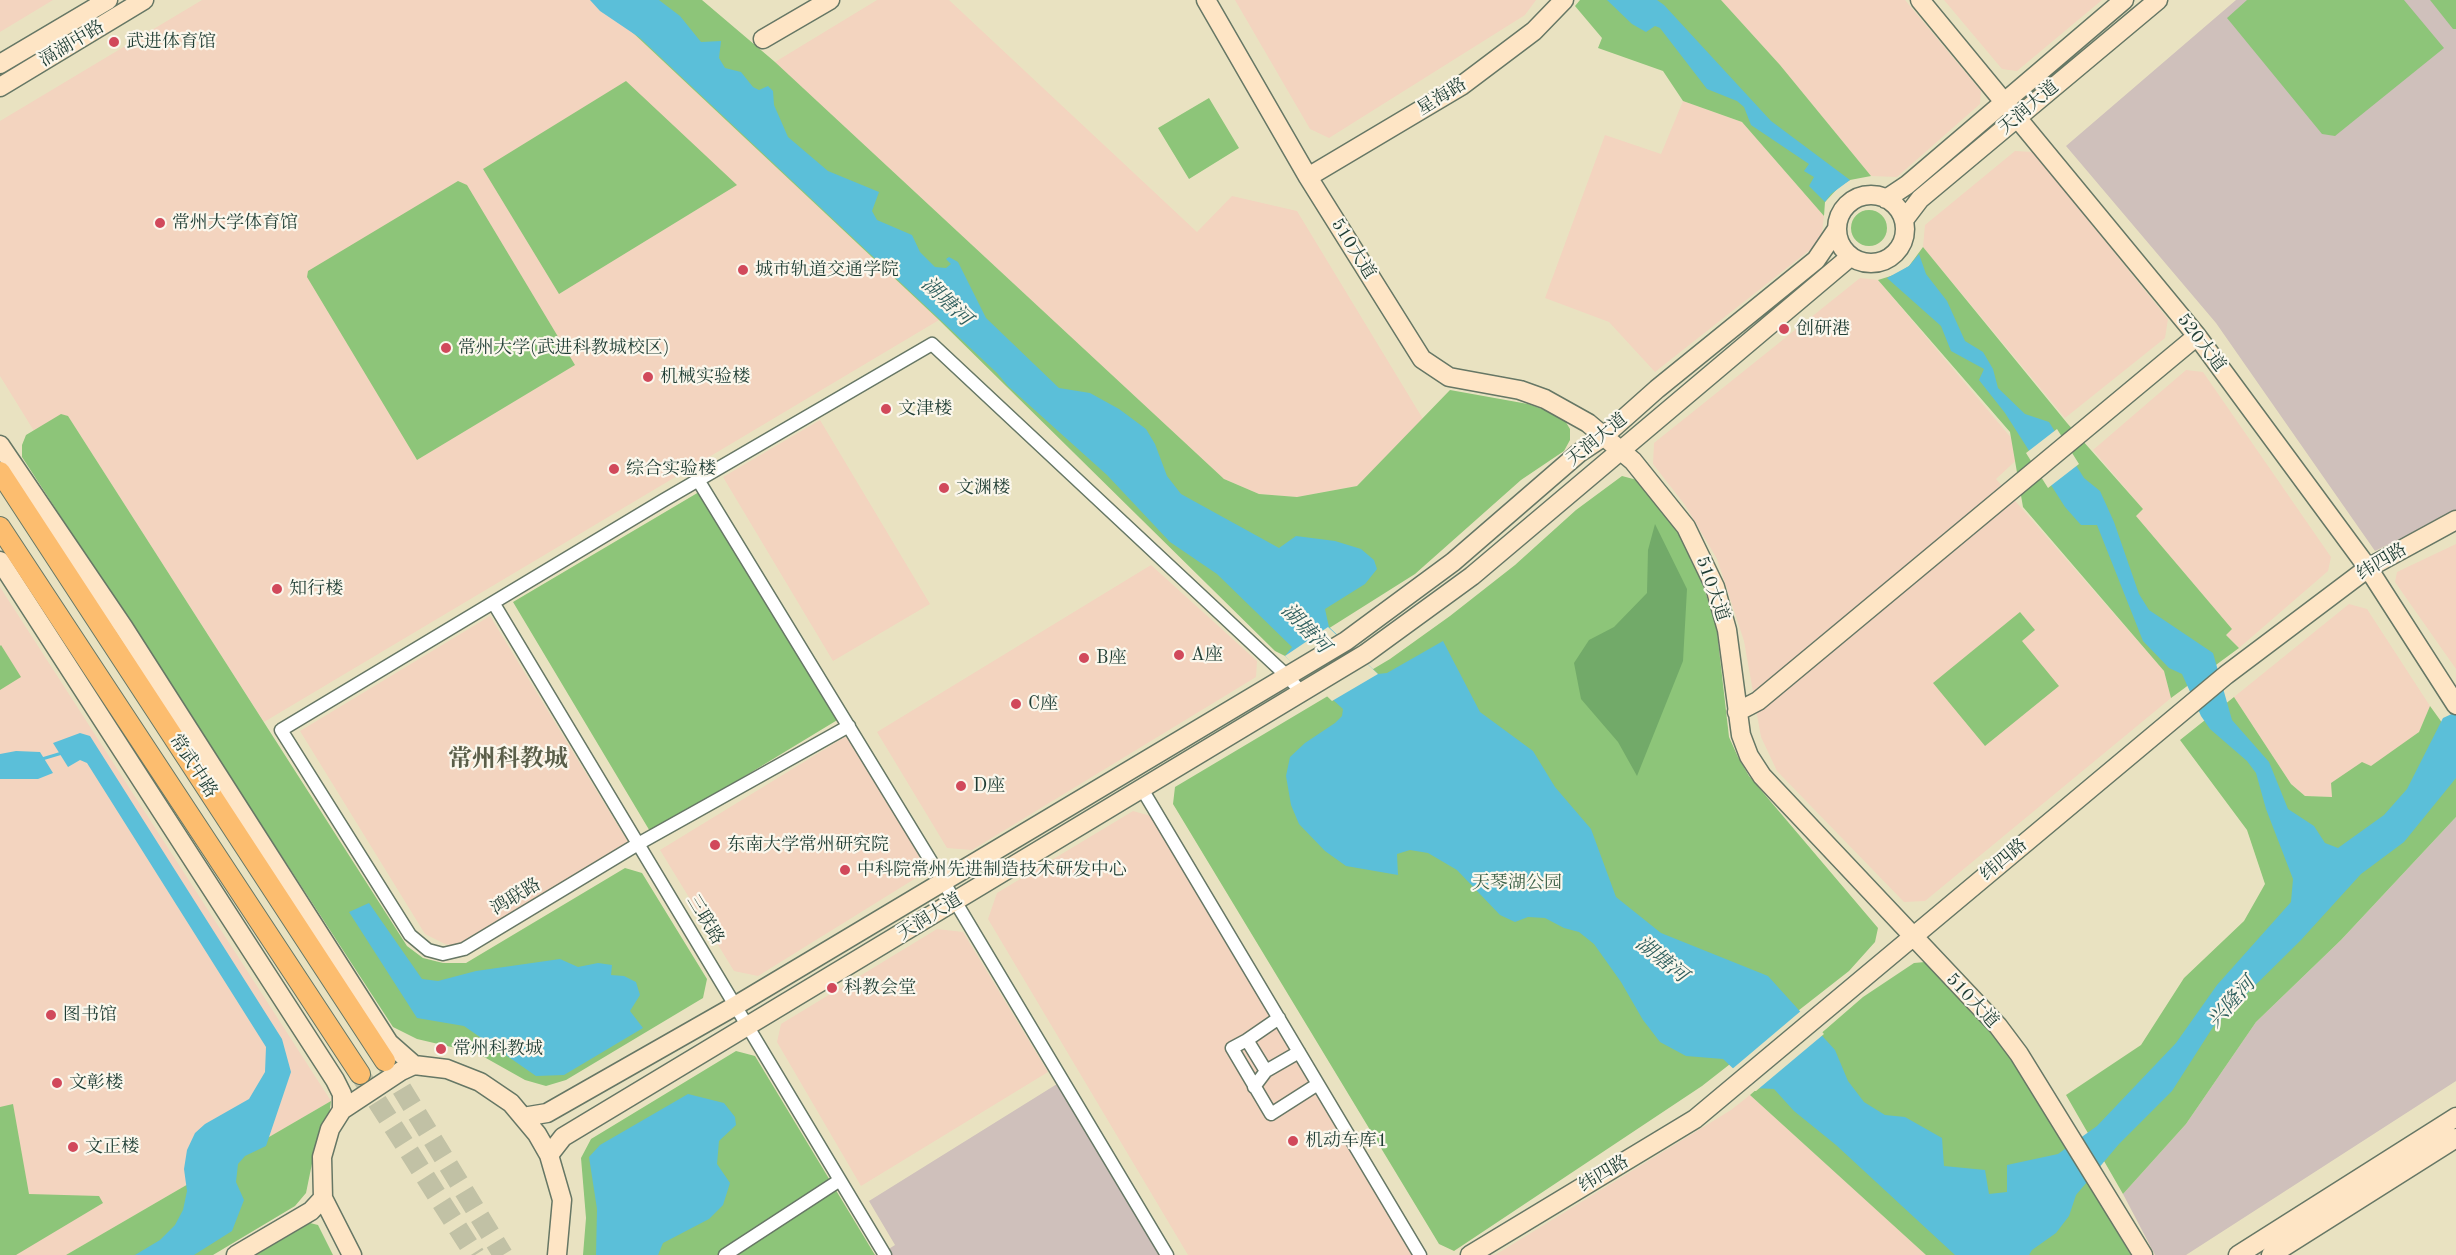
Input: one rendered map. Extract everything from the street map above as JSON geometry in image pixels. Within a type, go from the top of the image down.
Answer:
[{"type":"main road","name":"常武中路","points":[[0,472],[385,1061]]},
{"type":"main road","name":"常武中路","points":[[0,526],[360,1074]]},
{"type":"street","name":"滆湖中路","points":[[0,64],[108,0]]},
{"type":"street","name":"滆湖中路","points":[[0,87],[144,0]]},
{"type":"street","points":[[763,39],[830,0]]},
{"type":"street","name":"510大道","points":[[1206,0],[1308,177],[1422,359],[1449,377],[1466,382],[1520,390],[1545,399],[1588,423],[1634,461],[1686,526],[1715,587],[1727,630],[1737,712],[1749,756],[1762,776],[1912,938],[1998,1026],[2019,1054],[2143,1255]]},
{"type":"street","name":"星海路","points":[[1308,177],[1461,86],[1534,31],[1564,0]]},
{"type":"street","name":"520大道","points":[[1920,0],[2197,336],[2368,568],[2456,705]]},
{"type":"street","name":"天润大道","points":[[523,1117],[547,1113],[735,1006],[1346,641],[1453,562],[1579,453],[1603,437],[1657,389],[1816,260],[1837,229],[1839,217],[1853,200],[1864,196],[1886,199],[1907,184],[2124,0]]},
{"type":"street","name":"天润大道","points":[[549,1155],[563,1137],[1365,654],[1472,576],[1850,257],[1871,264],[1891,257],[1904,240],[1904,220],[1920,200],[2158,0]]},
{"type":"street","points":[[1886,199],[1895,204],[1904,220]]},
{"type":"street","points":[[1837,229],[1843,249],[1850,257]]},
{"type":"street","points":[[1737,712],[1758,701],[2197,336]]},
{"type":"street","points":[[494,604],[698,480],[933,344],[1309,688]]},
{"type":"street","points":[[0,445],[130,638],[389,1043],[414,1065]]},
{"type":"street","points":[[698,480],[944,881],[1167,1255]]},
{"type":"street","name":"纬四路","points":[[1470,1255],[1695,1119],[2226,675],[2368,568],[2456,520]]},
{"type":"street","points":[[0,561],[329,1070],[342,1094],[342,1110]]},
{"type":"street","name":"鸿联路","points":[[494,604],[281,730],[410,935],[428,950],[443,954],[464,949],[638,844],[849,726]]},
{"type":"street","name":"三联路","points":[[494,604],[885,1255]]},
{"type":"street","points":[[1142,789],[1420,1255]]},
{"type":"street","points":[[1279,1018],[1247,1040],[1229,1045],[1271,1114],[1318,1084]]},
{"type":"street","points":[[1247,1040],[1266,1071]]},
{"type":"street","points":[[1254,1087],[1266,1071],[1299,1052]]},
{"type":"street","points":[[352,1255],[323,1198],[322,1157],[330,1129],[342,1110],[401,1071],[414,1065],[447,1069],[480,1082],[511,1103],[537,1134],[549,1155],[562,1200],[557,1255]]},
{"type":"street","points":[[2238,1255],[2456,1118]]},
{"type":"street","points":[[2271,1255],[2456,1138]]},
{"type":"street","points":[[725,1255],[840,1180]]},
{"type":"street","points":[[236,1255],[311,1211],[323,1198]]},
{"type":"shaded area","points":[[0,0],[53,0],[0,32]]},
{"type":"shaded area","name":"常州大学(武进科教城校区)","points":[[202,0],[598,0],[939,320],[264,722],[68,416],[61,415],[34,431],[0,376],[0,121]]},
{"type":"shaded area","points":[[877,0],[949,0],[1197,232],[1232,196],[1297,211],[1423,419],[1357,486],[1297,497],[1259,494],[1224,479],[775,62]]},
{"type":"shaded area","points":[[1235,0],[1536,0],[1525,15],[1329,138],[1310,129]]},
{"type":"shaded area","points":[[1721,0],[1905,0],[1981,91],[1980,104],[1897,177],[1871,176],[1780,65]]},
{"type":"shaded area","points":[[1944,0],[2102,0],[2017,71],[2002,69]]},
{"type":"shaded area","points":[[2236,0],[2456,0],[2456,511],[2375,551],[2216,323],[2066,146]]},
{"type":"shaded area","name":"创研港","points":[[1683,101],[1742,122],[1824,216],[1821,241],[1655,372],[1609,322],[1545,298],[1605,135],[1661,154]]},
{"type":"shaded area","points":[[2015,151],[2033,152],[2168,319],[2165,338],[2065,418],[1923,247],[1925,225]]},
{"type":"shaded area","name":"创研港","points":[[1860,278],[1878,280],[2024,453],[1996,479],[2164,671],[2171,698],[1925,901],[1904,902],[1777,771],[1761,737],[1744,641],[1717,559],[1685,505],[1653,464],[1654,443]]},
{"type":"shaded area","points":[[2186,370],[2203,372],[2331,557],[2328,571],[2239,648],[2226,635],[2232,629],[2136,516],[2143,509],[2093,450]]},
{"type":"shaded area","points":[[820,420],[930,604],[833,661],[723,477]]},
{"type":"shaded area","points":[[2456,544],[2456,669],[2395,582],[2397,572]]},
{"type":"shaded area","points":[[1151,565],[1257,661],[1256,677],[972,850],[947,848],[877,732]]},
{"type":"shaded area","points":[[0,587],[331,1101],[66,1255],[0,1255]]},
{"type":"shaded area","points":[[2349,604],[2367,609],[2430,706],[2419,732],[2332,797],[2305,796],[2291,784],[2234,697]]},
{"type":"shaded area","points":[[490,616],[631,847],[468,943],[457,946],[445,944],[425,934],[300,731]]},
{"type":"shaded area","points":[[848,735],[921,857],[916,878],[758,976],[734,971],[660,850]]},
{"type":"shaded area","points":[[1133,811],[1151,816],[1415,1255],[1188,1255],[988,919],[997,893]]},
{"type":"shaded area","points":[[2456,817],[2456,1081],[2186,1255],[2155,1255],[2123,1194],[2186,1124],[2256,1022],[2341,940]]},
{"type":"shaded area","points":[[937,929],[963,932],[1048,1072],[861,1186],[777,1042],[781,1024]]},
{"type":"shaded area","points":[[1057,1084],[1160,1255],[879,1255],[895,1245],[869,1201]]},
{"type":"shaded area","points":[[1750,1095],[1926,1255],[1495,1255],[1731,1110]]},
{"type":"green space","points":[[598,0],[702,0],[775,62],[1224,479],[1259,494],[1297,497],[1357,486],[1450,390],[1528,404],[1550,412],[1564,419],[1570,429],[1570,440],[1564,451],[1521,480],[1415,574],[1285,656],[1275,651],[939,320]]},
{"type":"green space","points":[[1580,0],[1721,0],[1780,65],[1871,176],[1850,180],[1839,187],[1825,202],[1824,216],[1742,122],[1683,101],[1663,71],[1598,48],[1602,38],[1575,6]]},
{"type":"green space","points":[[2247,0],[2404,0],[2444,48],[2335,136],[2322,134],[2227,18]]},
{"type":"green space","points":[[2430,0],[2456,0],[2456,29],[2453,29]]},
{"type":"green space","points":[[626,81],[737,185],[559,294],[483,169]]},
{"type":"green space","points":[[1209,98],[1239,148],[1189,179],[1158,128]]},
{"type":"green space","points":[[458,181],[467,185],[575,365],[417,460],[307,277],[308,271]]},
{"type":"green space","points":[[1869,210],[1882,215],[1887,228],[1882,241],[1869,246],[1856,241],[1851,228],[1856,215]]},
{"type":"green space","points":[[1923,247],[2067,423],[2143,509],[2136,516],[2232,629],[2226,635],[2239,648],[2171,698],[2164,671],[2023,507],[2010,432],[1878,280],[1897,274],[1909,266]]},
{"type":"green space","points":[[61,414],[68,416],[407,946],[423,958],[443,963],[466,963],[625,868],[642,873],[707,979],[703,998],[566,1080],[546,1086],[525,1080],[477,1053],[417,1039],[393,1027],[22,457],[22,445],[26,435]]},
{"type":"green space","name":"天琴湖公园","points":[[1622,476],[1637,480],[1674,527],[1693,557],[1716,623],[1729,737],[1738,757],[1749,776],[1878,928],[1875,942],[1849,971],[1702,1086],[1454,1251],[1439,1244],[1173,804],[1175,787],[1390,659],[1515,565],[1576,510]]},
{"type":"green space","points":[[699,492],[839,719],[651,833],[513,602]]},
{"type":"green space","points":[[1655,524],[1687,589],[1683,661],[1637,776],[1618,742],[1581,699],[1574,663],[1589,640],[1614,627],[1647,593],[1648,550]]},
{"type":"green space","points":[[2020,612],[2035,630],[2022,641],[2059,686],[1985,746],[1933,683]]},
{"type":"green space","points":[[0,646],[21,677],[0,690]]},
{"type":"green space","points":[[2234,697],[2291,784],[2305,796],[2332,797],[2331,783],[2362,762],[2371,766],[2419,732],[2430,706],[2456,742],[2456,817],[2341,940],[2256,1022],[2186,1124],[2123,1194],[2066,1095],[2141,1045],[2184,978],[2244,921],[2265,884],[2247,830],[2180,740]]},
{"type":"green space","points":[[1925,962],[1993,1034],[2014,1061],[2131,1255],[1926,1255],[1750,1095],[1863,997],[1914,963]]},
{"type":"green space","points":[[736,1051],[755,1056],[875,1255],[583,1255],[586,1218],[581,1158],[591,1139]]},
{"type":"green space","points":[[331,1101],[329,1116],[317,1139],[306,1193],[295,1206],[213,1255],[66,1255]]},
{"type":"green space","points":[[13,1104],[29,1194],[99,1196],[103,1203],[16,1255],[0,1255],[0,1107]]},
{"type":"green space","points":[[310,1223],[318,1225],[333,1255],[256,1255]]},
{"type":"water","points":[[590,0],[659,0],[680,16],[701,42],[721,41],[719,58],[725,68],[741,72],[753,87],[759,90],[768,86],[773,91],[774,105],[788,137],[828,171],[879,192],[872,211],[877,220],[912,235],[920,252],[935,267],[946,268],[951,264],[946,259],[949,257],[958,262],[986,318],[1059,388],[1090,393],[1119,409],[1146,429],[1155,444],[1167,476],[1181,494],[1279,548],[1296,536],[1335,541],[1361,549],[1374,560],[1377,569],[1365,584],[1325,609],[1329,627],[1378,674],[1387,673],[1443,641],[1480,712],[1533,751],[1555,787],[1591,829],[1616,897],[1661,933],[1768,976],[1835,1050],[1848,1081],[1864,1102],[1885,1115],[1905,1117],[1942,1138],[1944,1166],[1985,1170],[1989,1194],[2007,1192],[2007,1165],[2058,1154],[2097,1126],[2176,1043],[2217,985],[2291,902],[2293,879],[2266,809],[2256,773],[2247,761],[2210,729],[2201,716],[2182,674],[2169,668],[2143,641],[2097,525],[2081,525],[2065,507],[2005,413],[1979,380],[1984,369],[1951,351],[1941,326],[1887,278],[1909,266],[1919,254],[1926,274],[1947,301],[1965,341],[1983,352],[1993,369],[1998,388],[2025,414],[2049,422],[2084,478],[2100,491],[2114,522],[2139,594],[2149,610],[2213,653],[2232,720],[2269,762],[2288,809],[2314,826],[2325,843],[2338,848],[2384,815],[2407,789],[2443,718],[2456,712],[2456,778],[2404,842],[2361,874],[2300,941],[2213,1027],[2172,1091],[2119,1144],[2076,1195],[2069,1216],[2056,1233],[2032,1250],[2029,1255],[1955,1255],[1836,1145],[1794,1111],[1774,1089],[1754,1088],[1723,1059],[1686,1056],[1660,1042],[1643,1020],[1621,982],[1594,944],[1579,932],[1564,928],[1545,918],[1528,917],[1515,922],[1500,915],[1457,870],[1428,853],[1410,850],[1397,854],[1398,875],[1346,866],[1325,851],[1299,824],[1291,805],[1286,776],[1290,757],[1305,743],[1335,723],[1342,716],[1343,709],[1285,656],[1292,647],[1217,574],[1170,542],[1107,475],[1008,386],[997,373],[640,38],[600,11]]},
{"type":"water","points":[[1607,0],[1657,0],[1664,5],[1771,121],[1850,180],[1831,194],[1825,202],[1809,186],[1814,177],[1804,171],[1809,164],[1751,125],[1744,107],[1737,101],[1707,89],[1660,28],[1655,26],[1646,32],[1632,24]]},
{"type":"water","points":[[80,733],[90,736],[282,1039],[291,1072],[266,1146],[245,1156],[238,1164],[236,1182],[244,1200],[232,1231],[194,1255],[135,1255],[160,1240],[175,1225],[183,1210],[187,1191],[184,1169],[187,1150],[195,1133],[205,1124],[249,1099],[265,1072],[266,1047],[87,763],[80,760],[68,767],[53,743]]},
{"type":"water","points":[[16,751],[40,752],[53,773],[38,779],[0,779],[0,754]]},
{"type":"water","points":[[369,903],[422,979],[438,981],[476,971],[560,959],[578,967],[598,963],[612,965],[611,975],[624,976],[636,982],[640,995],[630,1011],[643,1028],[564,1075],[536,1076],[464,1026],[417,1018],[349,912]]},
{"type":"water","points":[[688,1094],[724,1103],[735,1117],[736,1125],[719,1141],[717,1164],[730,1183],[723,1205],[709,1219],[663,1243],[658,1255],[596,1255],[597,1209],[589,1157],[600,1145]]},
{"type":"pier","points":[[2057,429],[2079,464],[2048,488],[2026,453]]},
{"type":"pier","points":[[1328,627],[1378,674],[1332,701],[1285,656]]},
{"type":"pier","points":[[1802,1010],[1824,1034],[1756,1091],[1753,1091],[1731,1070]]},
{"type":"waterway","points":[[42,759],[62,753]]},
{"type":"tunnel","points":[[386,1063],[503,1255]]},
{"type":"tunnel","points":[[361,1076],[475,1255]]},
{"type":"place","name":"武进体育馆","points":[[114,42]]},
{"type":"place","name":"常州大学体育馆","points":[[160,223]]},
{"type":"place","name":"城市轨道交通学院","points":[[743,270]]},
{"type":"place","name":"创研港","points":[[1784,329]]},
{"type":"place","name":"常州大学(武进科教城校区)","points":[[446,348]]},
{"type":"place","name":"机械实验楼","points":[[648,377]]},
{"type":"place","name":"文津楼","points":[[886,409]]},
{"type":"place","name":"综合实验楼","points":[[614,469]]},
{"type":"place","name":"文渊楼","points":[[944,488]]},
{"type":"place","name":"知行楼","points":[[277,589]]},
{"type":"place","name":"A座","points":[[1179,655]]},
{"type":"place","name":"B座","points":[[1084,658]]},
{"type":"place","name":"C座","points":[[1016,704]]},
{"type":"place","name":"D座","points":[[961,786]]},
{"type":"place","name":"东南大学常州研究院","points":[[715,845]]},
{"type":"place","name":"中科院常州先进制造技术研发中心","points":[[845,870]]},
{"type":"place","name":"科教会堂","points":[[832,988]]},
{"type":"place","name":"图书馆","points":[[51,1015]]},
{"type":"place","name":"常州科教城","points":[[441,1049]]},
{"type":"place","name":"文彰楼","points":[[57,1083]]},
{"type":"place","name":"机动车库1","points":[[1293,1141]]},
{"type":"place","name":"文正楼","points":[[73,1147]]},
{"type":"district","name":"常州科教城","points":[[508,760]]},
{"type":"water label","name":"湖塘河","points":[[946,302]]},
{"type":"water label","name":"湖塘河","points":[[1305,629]]},
{"type":"water label","name":"湖塘河","points":[[1661,960]]},
{"type":"water label","name":"兴隆河","points":[[2232,1003]]}]
